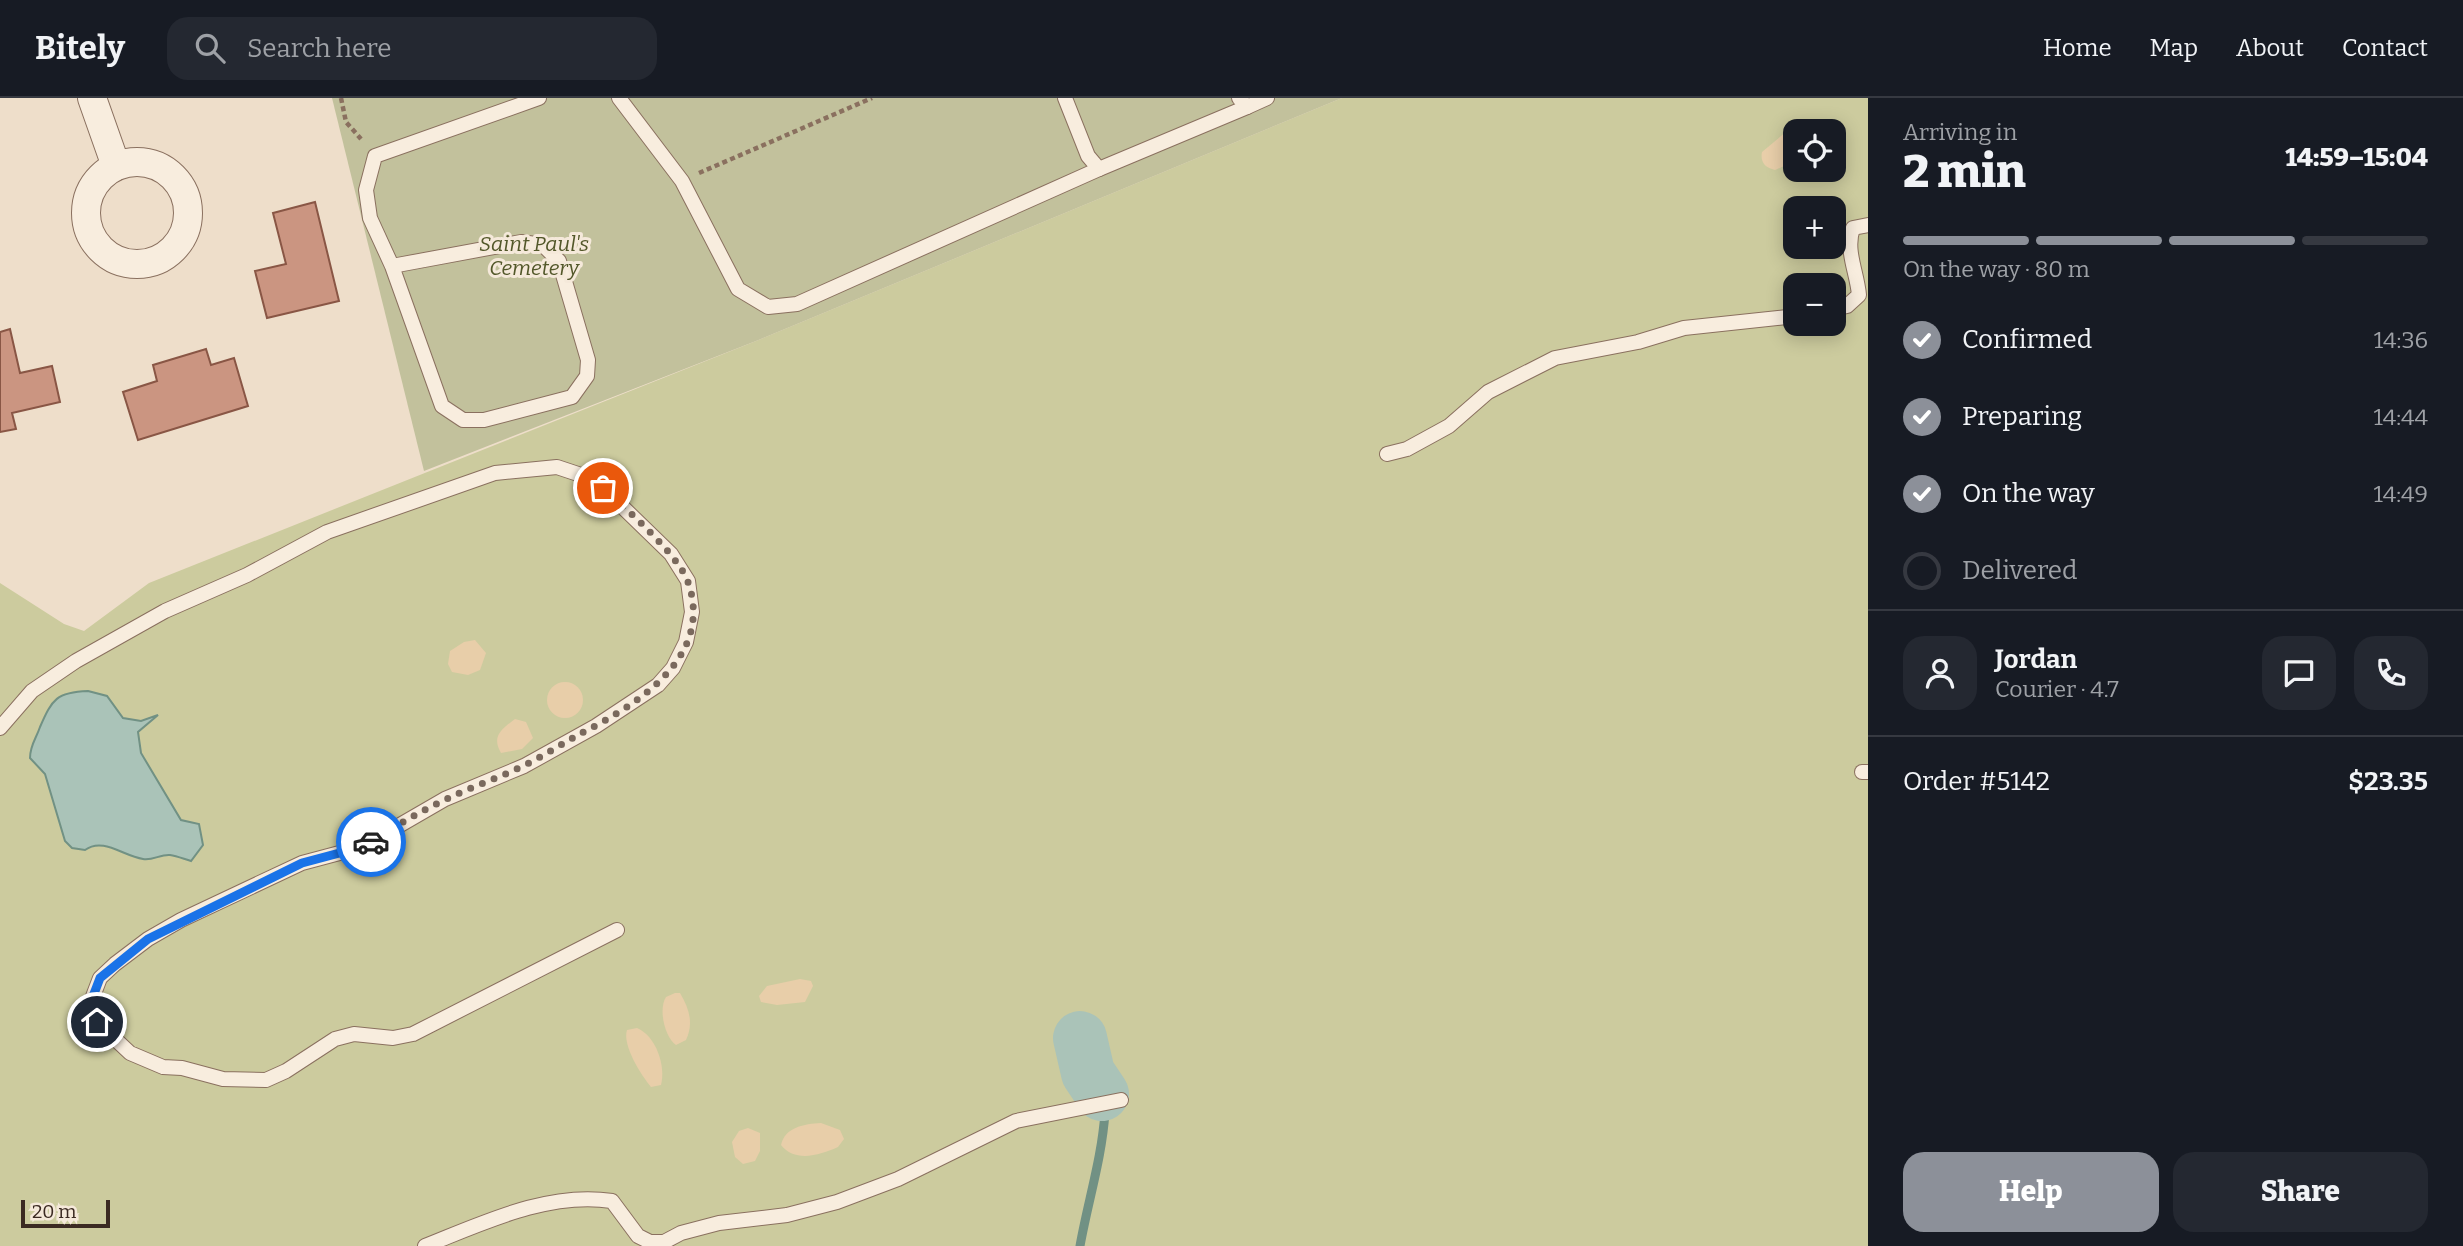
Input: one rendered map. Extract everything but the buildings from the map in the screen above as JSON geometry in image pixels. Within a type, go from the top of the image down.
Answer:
[{"type":"street","points":[[92,98],[116,166]]},
{"type":"lane","points":[[392,266],[521,242],[543,244],[559,261],[588,360],[587,376],[572,397],[484,420],[463,420],[442,406],[392,266],[370,218],[366,190],[375,156],[539,98]]},
{"type":"lane","points":[[619,98],[682,181],[738,289],[768,307],[797,304],[1243,102],[1267,98]]},
{"type":"lane","points":[[1065,98],[1088,156],[1099,169]]},
{"type":"lane","points":[[1846,306],[1858,295],[1857,275],[1848,242],[1853,228],[1868,225]]},
{"type":"lane","points":[[1387,454],[1407,449],[1439,431],[1488,392],[1555,358],[1638,342],[1684,328],[1783,317]]},
{"type":"lane","points":[[0,728],[32,691],[76,661],[165,611],[247,575],[327,532],[495,472],[557,467],[584,476],[603,488],[671,554],[688,581],[692,612],[687,642],[673,668],[658,685],[596,726],[524,766],[445,799],[362,847],[302,863],[181,920],[148,939],[100,978],[92,999],[97,1022],[130,1053],[163,1067],[182,1068],[223,1079],[266,1080],[286,1071],[335,1039],[354,1034],[393,1038],[414,1034],[617,930]]},
{"type":"lane","points":[[425,1246],[513,1214],[583,1196],[612,1201],[638,1236],[650,1242],[664,1242],[681,1233],[719,1223],[825,1206],[898,1178],[1016,1121],[1121,1100]]},
{"type":"path","points":[[341,98],[346,122],[375,156]]},
{"type":"path","points":[[682,181],[872,98]]},
{"type":"green space","name":"Saint Paul's Cemetery","points":[[332,98],[1342,98],[756,341],[424,471]]},
{"type":"green space","points":[[1342,98],[1868,98],[1868,1246],[0,1246],[0,583],[64,624],[84,631],[149,583],[756,341]]},
{"type":"sand","points":[[1783,134],[1783,166],[1775,170],[1768,168],[1763,162],[1762,152]]},
{"type":"sand","points":[[475,640],[486,653],[480,670],[468,675],[452,672],[448,664],[450,651],[464,642]]},
{"type":"sand","points":[[565,682],[578,687],[583,700],[578,713],[565,718],[552,713],[547,700],[552,687]]},
{"type":"sand","points":[[515,719],[526,722],[533,738],[522,749],[501,753],[497,742],[499,733]]},
{"type":"sand","points":[[800,979],[811,981],[813,986],[805,1002],[777,1005],[761,1002],[759,996],[767,986]]},
{"type":"sand","points":[[680,993],[690,1022],[686,1040],[676,1045],[666,1030],[663,1016],[666,997]]},
{"type":"sand","points":[[637,1028],[644,1032],[658,1052],[662,1069],[661,1085],[651,1087],[627,1044],[627,1030]]},
{"type":"sand","points":[[821,1123],[840,1130],[844,1139],[838,1147],[816,1155],[800,1156],[787,1151],[781,1145],[791,1130]]},
{"type":"sand","points":[[748,1128],[760,1133],[760,1151],[755,1161],[743,1164],[735,1157],[732,1142],[739,1131]]},
{"type":"shaded area","points":[[88,691],[107,696],[123,718],[141,721],[158,715],[138,732],[141,753],[181,820],[199,824],[203,845],[191,861],[170,855],[143,859],[106,846],[85,850],[72,848],[65,841],[45,774],[30,758],[30,753],[52,704],[62,695]]},
{"type":"waterway","points":[[1080,1038],[1088,1073],[1102,1094]]},
{"type":"waterway","points":[[1080,1246],[1098,1163],[1105,1112]]},
{"type":"way so far","points":[[371,842],[445,799],[524,766],[596,726],[638,701],[673,668],[687,642],[692,612],[688,581],[671,554],[603,488]]},
{"type":"route","points":[[97,1022],[92,999],[100,978],[148,939],[181,920],[302,863],[319,856],[362,847],[371,842]]}]
